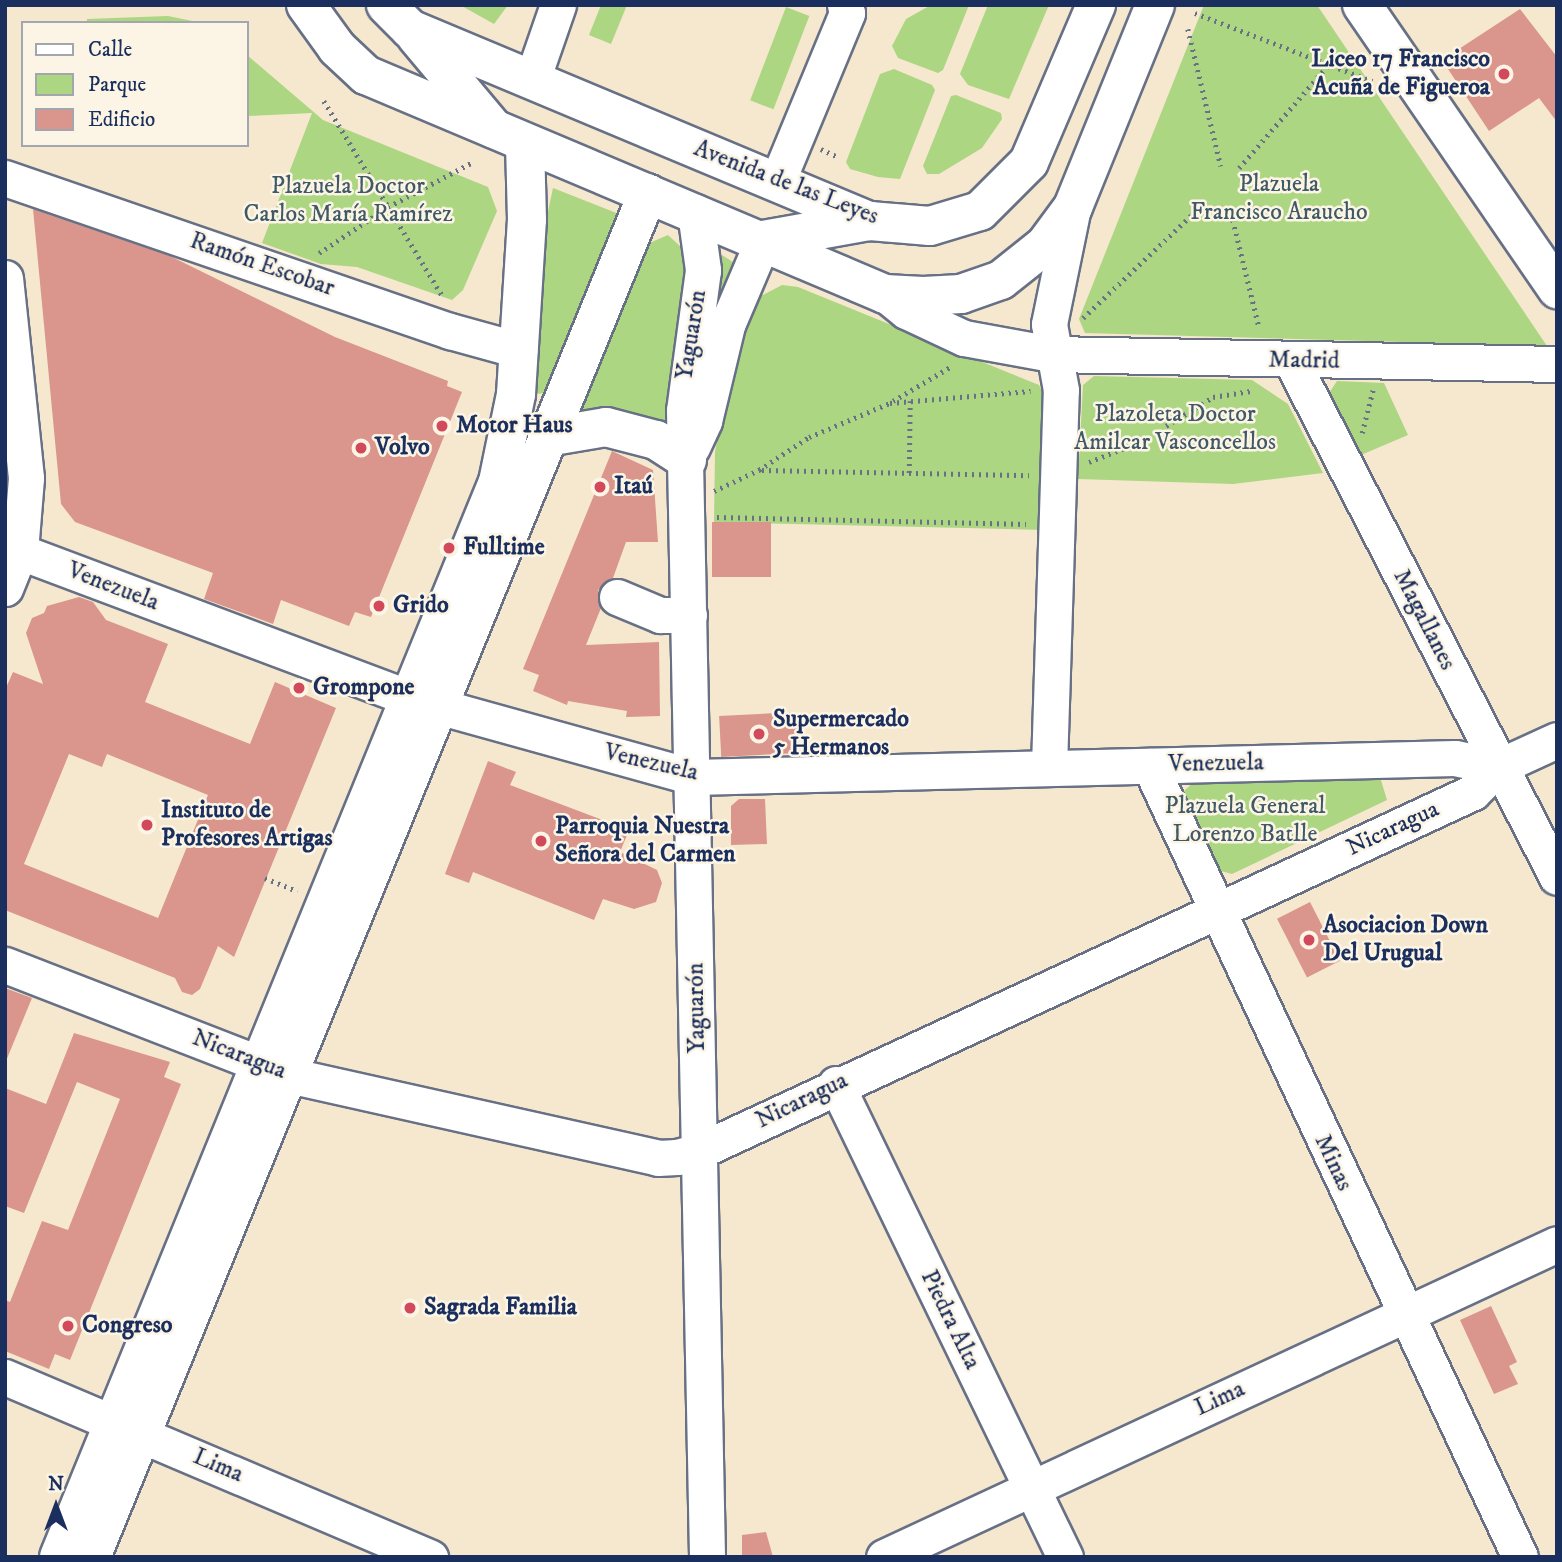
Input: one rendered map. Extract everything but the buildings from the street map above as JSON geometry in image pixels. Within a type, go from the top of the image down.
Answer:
[{"type":"main road","points":[[306,5],[337,48],[366,75],[511,138],[763,240],[885,294],[961,294],[1002,280],[1045,245],[1073,207],[1156,5]]},
{"type":"main road","points":[[1362,5],[1557,289]]},
{"type":"main road","name":"Avenida de las Leyes","points":[[398,17],[532,80],[870,221],[930,226],[955,222],[1003,193],[1029,162],[1095,6]]},
{"type":"main road","points":[[398,17],[511,138],[527,220],[516,397],[498,482],[423,703]]},
{"type":"main road","points":[[1029,162],[1102,136]]},
{"type":"main road","points":[[59,1557],[128,1427],[423,703],[547,437],[648,193]]},
{"type":"main road","points":[[763,240],[870,221]]},
{"type":"main road","points":[[547,437],[606,427],[656,440],[687,460]]},
{"type":"main road","points":[[91,1557],[128,1427]]},
{"type":"street","points":[[532,80],[558,5]]},
{"type":"street","points":[[777,182],[847,13],[845,5]]},
{"type":"street","name":"Ramón Escobar","points":[[5,178],[450,331],[519,350]]},
{"type":"street","points":[[1049,766],[1062,341],[1049,324],[1073,207]]},
{"type":"street","name":"Yaguarón","points":[[695,212],[703,270],[684,385],[707,1557]]},
{"type":"street","name":"Yaguarón","points":[[687,460],[704,421],[727,325],[763,240]]},
{"type":"street","points":[[5,278],[26,478],[5,588]]},
{"type":"street","points":[[885,294],[906,311],[964,338],[1062,341]]},
{"type":"street","name":"Madrid","points":[[1062,341],[1292,362],[1557,364]]},
{"type":"street","name":"Magallanes","points":[[1292,362],[1498,768],[1557,877]]},
{"type":"street","name":"Venezuela","points":[[12,548],[423,703],[692,777],[1049,766],[1455,758],[1498,768]]},
{"type":"street","points":[[617,597],[660,615],[689,615]]},
{"type":"street","name":"Nicaragua","points":[[5,965],[274,1070],[657,1158],[699,1151],[836,1084],[1472,792],[1498,768],[1557,740]]},
{"type":"street","name":"Minas","points":[[1150,766],[1403,1314],[1520,1557]]},
{"type":"street","name":"Piedra Alta","points":[[836,1084],[1065,1557]]},
{"type":"street","name":"Lima","points":[[884,1557],[1557,1244]]},
{"type":"street","name":"Lima","points":[[5,1377],[429,1557]]},
{"type":"path","points":[[1195,13],[1373,81]]},
{"type":"path","points":[[1188,29],[1221,166]]},
{"type":"path","points":[[1239,168],[1329,64]]},
{"type":"path","points":[[324,101],[447,304]]},
{"type":"path","points":[[307,262],[388,207],[473,162]]},
{"type":"path","points":[[1062,341],[1202,205]]},
{"type":"path","points":[[1233,220],[1263,342]]},
{"type":"path","points":[[710,493],[759,470],[809,437],[890,403],[963,360]]},
{"type":"path","points":[[1360,442],[1376,379]]},
{"type":"path","points":[[890,403],[1036,390]]},
{"type":"path","points":[[1166,426],[1213,397],[1260,390]]},
{"type":"path","points":[[908,473],[910,401]]},
{"type":"path","points":[[1079,465],[1137,443]]},
{"type":"path","points":[[759,470],[1041,475]]},
{"type":"path","points":[[709,517],[1039,525]]},
{"type":"green space","points":[[460,5],[508,5],[494,24]]},
{"type":"green space","points":[[601,5],[627,5],[611,44],[589,35]]},
{"type":"green space","points":[[931,5],[969,5],[943,70],[938,73],[898,58],[892,46],[906,19]]},
{"type":"green space","points":[[988,5],[1049,5],[1009,99],[968,85],[960,74]]},
{"type":"green space","name":"Plazuela Francisco Araucho","points":[[1204,5],[1317,5],[1547,346],[1085,333],[1079,319]]},
{"type":"green space","points":[[786,7],[809,16],[774,109],[750,100]]},
{"type":"green space","points":[[168,16],[192,21],[87,21]]},
{"type":"green space","name":"Plazuela Doctor Carlos María Ramírez","points":[[248,56],[323,120],[488,187],[497,211],[463,290],[452,300],[357,267],[321,264],[262,243],[312,113],[248,116]]},
{"type":"green space","points":[[894,69],[932,85],[935,90],[900,179],[878,177],[850,169],[846,162],[880,74]]},
{"type":"green space","points":[[956,95],[1001,113],[1002,119],[982,148],[939,174],[927,174],[923,166],[951,96]]},
{"type":"green space","points":[[553,188],[619,214],[546,393],[534,394],[546,221]]},
{"type":"green space","points":[[668,235],[681,247],[687,266],[664,432],[576,417],[647,244]]},
{"type":"green space","points":[[722,255],[736,264],[709,335],[716,277]]},
{"type":"green space","points":[[782,285],[798,287],[1039,385],[1047,402],[1044,530],[714,522],[715,452],[731,367],[757,298]]},
{"type":"green space","name":"Plazoleta Doctor Amilcar Vasconcellos","points":[[1094,376],[1252,380],[1288,404],[1323,473],[1233,484],[1078,479],[1083,385]]},
{"type":"green space","points":[[1337,381],[1384,383],[1408,435],[1361,455],[1329,393]]},
{"type":"green space","name":"Plazuela General Lorenzo Batlle","points":[[1380,777],[1387,800],[1232,874],[1221,871],[1183,792],[1197,779]]},
{"type":"place","name":"Liceo 17 Francisco Acuña de Figueroa","points":[[1504,74]]},
{"type":"place","name":"Motor Haus","points":[[442,426]]},
{"type":"place","name":"Volvo","points":[[361,448]]},
{"type":"place","name":"Itaú","points":[[600,487]]},
{"type":"place","name":"Fulltime","points":[[449,548]]},
{"type":"place","name":"Grido","points":[[379,606]]},
{"type":"place","name":"Grompone","points":[[299,688]]},
{"type":"place","name":"Supermercado 5 Hermanos","points":[[759,734]]},
{"type":"place","name":"Instituto de Profesores Artigas","points":[[147,825]]},
{"type":"place","name":"Parroquia Nuestra Señora del Carmen","points":[[541,841]]},
{"type":"place","name":"Asociacion Down Del Urugual","points":[[1309,940]]},
{"type":"place","name":"Sagrada Familia","points":[[410,1308]]},
{"type":"place","name":"Congreso","points":[[68,1326]]}]
